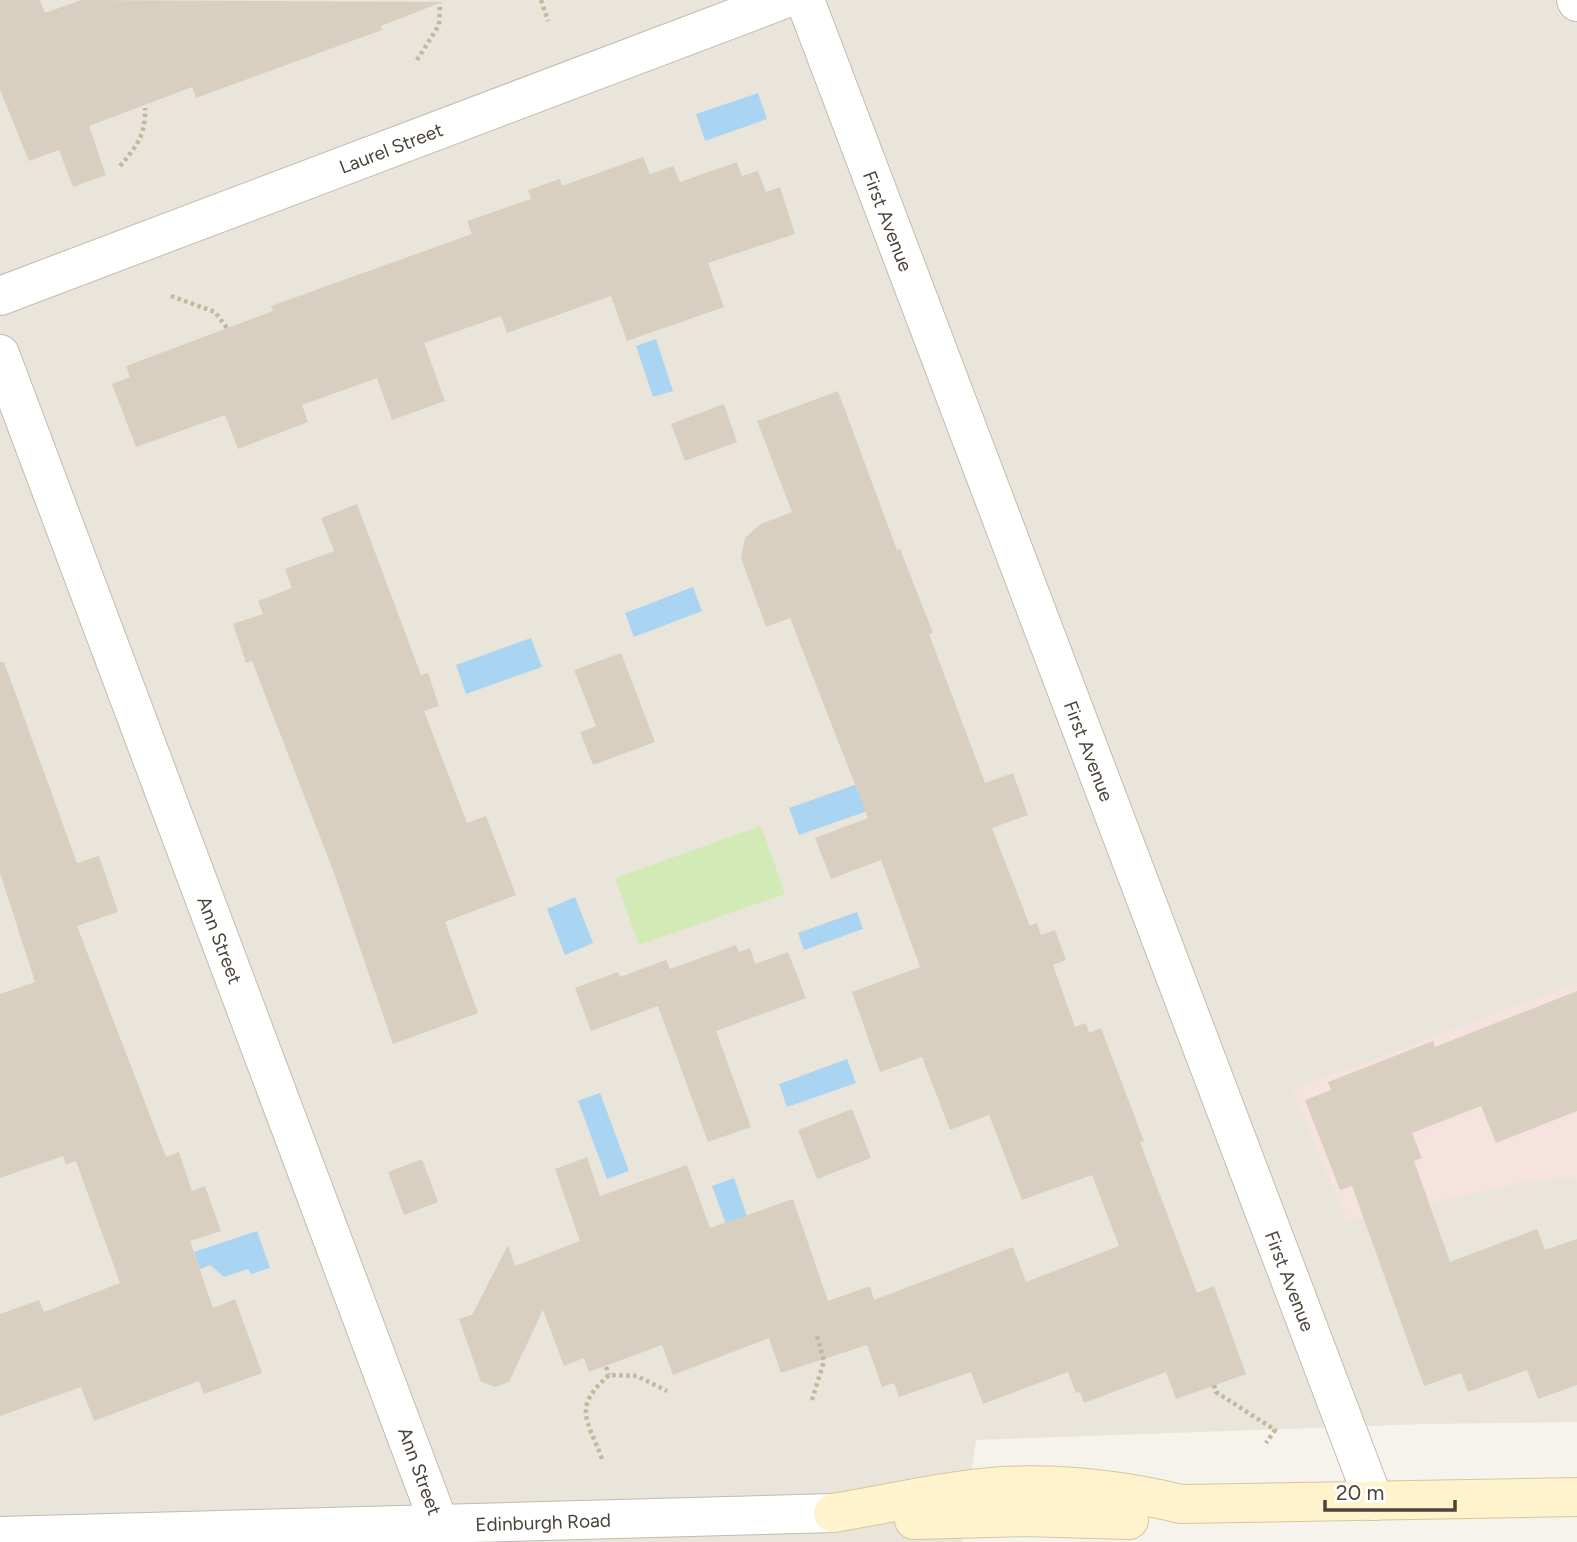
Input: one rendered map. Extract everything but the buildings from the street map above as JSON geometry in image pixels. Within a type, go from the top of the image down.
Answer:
[{"type":"main road","points":[[833,1513],[1001,1486],[1074,1487],[1131,1492],[1181,1504],[1577,1497]]},
{"type":"main road","points":[[1017,1530],[1042,1501],[1074,1487]]},
{"type":"main road","points":[[1069,1542],[1181,1504]]},
{"type":"main road","points":[[833,1513],[1017,1530],[1129,1520]]},
{"type":"main road","points":[[918,1520],[977,1542]]},
{"type":"street","name":"Laurel Street","points":[[0,296],[782,0]]},
{"type":"street","name":"First Avenue","points":[[805,0],[1374,1501]]},
{"type":"street","name":"Ann Street","points":[[0,354],[440,1526]]},
{"type":"street","name":"Edinburgh Road","points":[[0,1536],[440,1526],[833,1513]]},
{"type":"path","points":[[541,0],[548,21]]},
{"type":"path","points":[[417,60],[439,24],[440,3]]},
{"type":"path","points":[[120,166],[140,142],[146,125],[145,108]]},
{"type":"path","points":[[171,296],[215,312],[226,328]]},
{"type":"path","points":[[812,1400],[824,1361],[816,1333]]},
{"type":"path","points":[[606,1367],[609,1375]]},
{"type":"path","points":[[602,1459],[584,1410],[590,1392],[609,1375],[638,1376],[667,1391]]},
{"type":"path","points":[[1214,1385],[1216,1392],[1275,1430],[1266,1443]]},
{"type":"shaded area","points":[[0,0],[1577,0],[1577,1422],[1424,1424],[976,1440],[962,1542],[0,1542]]},
{"type":"shaded area","points":[[1577,983],[1577,1180],[1568,1177],[1525,1182],[1347,1221],[1293,1090]]},
{"type":"green space","points":[[761,826],[785,894],[639,945],[615,878]]},
{"type":"water","points":[[758,93],[767,119],[705,141],[696,114]]},
{"type":"water","points":[[656,339],[673,391],[653,397],[636,346]]},
{"type":"water","points":[[693,587],[702,611],[634,637],[625,613]]},
{"type":"water","points":[[531,638],[542,667],[466,694],[456,665]]},
{"type":"water","points":[[866,781],[876,808],[799,835],[789,808]]},
{"type":"water","points":[[575,897],[593,943],[565,955],[547,909]]},
{"type":"water","points":[[857,912],[863,929],[804,950],[798,933]]},
{"type":"water","points":[[847,1059],[856,1083],[787,1107],[779,1084]]},
{"type":"water","points":[[600,1093],[629,1171],[607,1179],[578,1101]]},
{"type":"water","points":[[734,1178],[752,1231],[731,1238],[712,1186]]},
{"type":"water","points":[[257,1231],[270,1268],[251,1274],[248,1269],[224,1277],[210,1265],[200,1269],[194,1252]]}]
